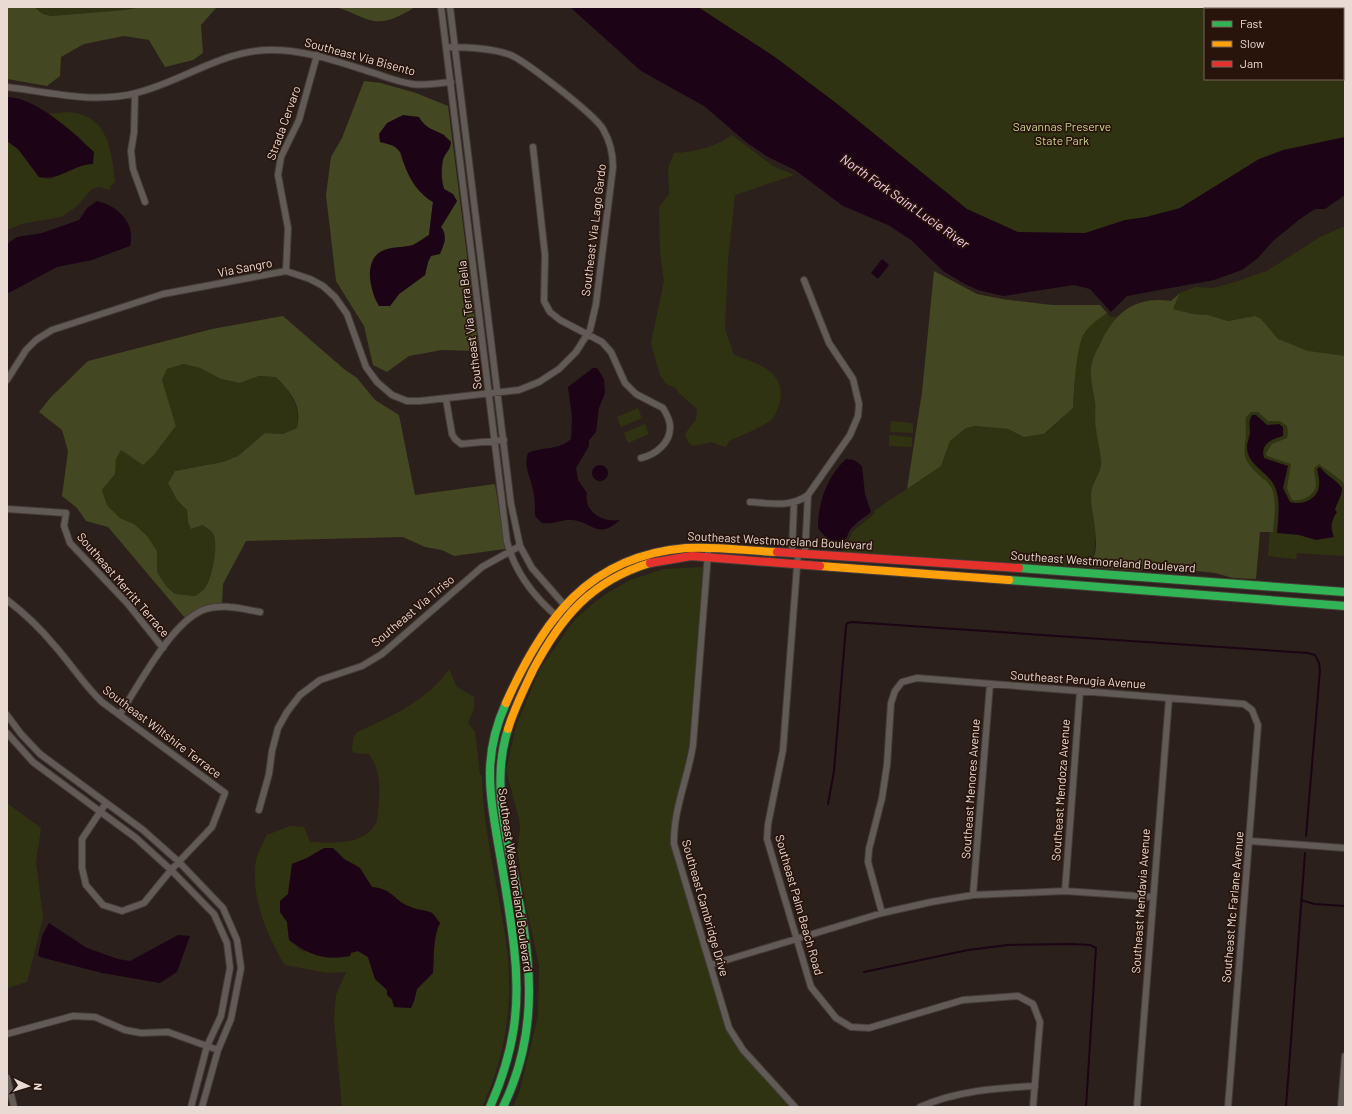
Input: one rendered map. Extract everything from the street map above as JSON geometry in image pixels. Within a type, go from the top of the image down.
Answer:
[{"type":"street","name":"Southeast Via Terra Bella","points":[[441,7],[494,442],[510,552],[519,572],[530,588],[563,621]]},
{"type":"street","name":"Southeast Via Terra Bella","points":[[450,7],[504,440],[510,504],[520,546],[532,568],[571,612]]},
{"type":"street","name":"Southeast Via Lago Gardo","points":[[447,47],[497,51],[519,59],[592,115],[602,127],[609,140],[613,153],[613,166],[596,304],[587,334],[576,352],[559,369],[539,382],[519,390],[498,392]]},
{"type":"street","name":"Southeast Via Bisento","points":[[7,87],[79,96],[105,97],[135,94],[152,89],[224,59],[245,53],[266,50],[284,50],[317,55],[412,84],[451,82]]},
{"type":"street","name":"Strada Cervaro","points":[[286,271],[288,228],[278,175],[281,157],[299,120],[317,55]]},
{"type":"street","points":[[135,94],[134,134],[131,152],[133,169],[145,202]]},
{"type":"street","points":[[533,147],[545,255],[544,301],[550,312],[560,320],[602,342],[611,352],[625,383],[630,389],[636,394],[664,408],[670,426],[664,445],[649,456],[641,458]]},
{"type":"street","name":"Via Sangro","points":[[7,380],[26,350],[36,340],[52,330],[163,294],[286,271],[310,279],[323,286],[335,297],[348,314],[366,367],[377,382],[392,395],[407,400],[446,398],[498,392]]},
{"type":"street","points":[[799,553],[808,495],[850,435],[858,416],[859,404],[853,380],[829,343],[804,280]]},
{"type":"street","points":[[446,398],[454,439],[462,444],[504,440]]},
{"type":"street","points":[[750,502],[778,504],[794,502],[808,495]]},
{"type":"street","points":[[794,502],[799,553]]},
{"type":"street","name":"Southeast Merritt Terrace","points":[[7,509],[66,513],[64,526],[70,543],[127,603],[163,648]]},
{"type":"street","name":"Southeast Via Tiriso","points":[[259,810],[269,774],[272,751],[278,728],[287,712],[300,695],[320,680],[362,666],[382,654],[482,567],[520,546]]},
{"type":"street","name":"Southeast Westmoreland Boulevard","points":[[490,1107],[502,1084],[515,1025],[518,979],[512,925],[489,787],[493,741],[505,703],[521,671],[556,615],[564,605],[588,584],[615,566],[653,552],[674,548],[708,548],[799,553],[1345,592]]},
{"type":"street","name":"Southeast Cambridge Drive","points":[[708,548],[693,745],[689,768],[674,828],[674,844],[729,1028],[743,1050],[795,1107]]},
{"type":"street","name":"Southeast Palm Beach Road","points":[[799,553],[783,750],[768,824],[767,839],[811,987],[836,1018],[851,1027],[869,1028],[963,1000],[1018,996],[1034,1004],[1040,1022],[1034,1107]]},
{"type":"street","name":"Southeast Westmoreland Boulevard","points":[[503,1107],[513,1088],[529,1020],[529,982],[523,927],[502,810],[500,768],[503,743],[515,706],[552,637],[563,621],[585,598],[618,575],[635,568],[672,557],[708,557],[1345,606]]},
{"type":"street","name":"Southeast Wiltshire Terrace","points":[[7,600],[25,614],[54,645],[88,688],[102,702],[225,793],[212,827],[171,870],[144,903],[122,911],[103,905],[86,885],[82,868],[82,839],[106,803]]},
{"type":"street","points":[[120,714],[163,648],[184,623],[203,610],[226,606],[260,612]]},
{"type":"street","name":"Southeast Perugia Avenue","points":[[882,913],[868,862],[869,850],[882,798],[887,765],[891,703],[895,691],[902,682],[917,678],[1232,702],[1244,704],[1252,710]]},
{"type":"street","name":"Southeast Menores Avenue","points":[[974,895],[990,684]]},
{"type":"street","name":"Southeast Mendoza Avenue","points":[[1065,891],[1080,691]]},
{"type":"street","name":"Southeast Mendavia Avenue","points":[[1137,1107],[1152,898],[1169,698]]},
{"type":"street","name":"Southeast Mc Farlane Avenue","points":[[1228,1107],[1258,725],[1252,710]]},
{"type":"street","points":[[7,715],[21,734],[40,754],[143,830],[179,862],[223,908],[238,940],[241,968],[231,1019],[218,1050],[202,1107]]},
{"type":"street","points":[[7,734],[33,762],[136,838],[171,870],[214,914],[227,943],[230,968],[221,1016],[207,1046],[191,1107]]},
{"type":"street","points":[[33,762],[40,754]]},
{"type":"street","points":[[1250,841],[1345,848]]},
{"type":"street","points":[[710,965],[882,913],[931,902],[974,895],[1065,891],[1152,898]]},
{"type":"street","points":[[230,968],[241,968]]},
{"type":"street","points":[[7,1034],[73,1016],[95,1018],[125,1030],[140,1033],[168,1032],[218,1050]]},
{"type":"street","points":[[1341,1107],[1345,1056]]},
{"type":"street","points":[[7,1078],[14,1107]]},
{"type":"street","points":[[920,1107],[934,1101],[987,1089],[1035,1086]]},
{"type":"green space","points":[[7,7],[34,7],[43,14],[51,16],[125,10],[142,7],[217,7],[201,25],[203,53],[193,60],[165,67],[149,40],[124,36],[84,44],[61,57],[60,76],[47,86],[7,79]]},
{"type":"green space","points":[[34,7],[142,7],[125,10],[51,16],[43,14]]},
{"type":"green space","points":[[335,7],[415,7],[385,21],[374,21]]},
{"type":"green space","name":"Savannas Preserve State Park","points":[[653,7],[1345,7],[1345,172],[1176,243],[994,252]]},
{"type":"green space","points":[[364,81],[381,83],[416,93],[448,106],[479,351],[442,350],[409,356],[387,372],[373,365],[364,326],[336,281],[326,195],[331,157],[342,138]],"holes":[[[424,126],[445,135],[442,169],[444,189],[452,194],[457,201],[441,227],[445,241],[440,253],[431,255],[425,275],[399,294],[390,306],[382,251],[413,245],[429,235],[433,202],[428,199],[416,186],[406,169],[399,152],[393,145]]]},
{"type":"green space","points":[[70,112],[83,115],[93,120],[106,136],[112,158],[115,182],[111,185],[110,190],[99,187],[92,189],[76,207],[61,217],[21,224],[7,230],[7,141],[18,149],[39,177],[50,179],[84,164],[79,137],[48,114]]},
{"type":"green space","points":[[732,135],[773,166],[794,175],[735,195],[728,260],[725,329],[734,355],[760,365],[774,375],[781,391],[780,401],[771,420],[729,441],[726,447],[711,442],[693,446],[688,442],[685,434],[696,419],[697,409],[678,392],[676,388],[666,384],[660,375],[651,343],[664,281],[660,252],[659,207],[669,194],[668,168],[674,153],[704,148],[719,143]]},
{"type":"green space","points":[[1345,226],[1345,555],[1297,553],[1296,559],[1268,556],[1270,530],[1232,474],[1255,316],[1228,321],[1208,315],[1193,314],[1173,309],[1180,293],[1195,287],[1213,288],[1267,271],[1320,237]]},
{"type":"green space","points":[[934,271],[977,294],[1002,299],[1052,305],[1100,305],[1107,313],[1094,322],[1081,340],[1076,370],[1073,408],[1044,434],[1024,437],[1008,429],[975,426],[966,428],[950,441],[941,466],[907,489],[922,392]]},
{"type":"green space","points":[[1180,293],[1173,309],[1193,314],[1208,315],[1228,321],[1255,316],[1261,319],[1278,339],[1308,351],[1345,356],[1345,486],[1342,481],[1319,464],[1314,468],[1316,485],[1313,492],[1303,499],[1292,500],[1287,488],[1291,464],[1267,456],[1266,453],[1272,444],[1287,438],[1287,426],[1280,421],[1268,421],[1258,412],[1251,412],[1246,417],[1246,460],[1255,472],[1266,481],[1272,489],[1275,505],[1273,532],[1260,532],[1256,579],[1233,578],[1215,573],[1166,568],[1162,565],[1149,564],[1141,571],[1088,567],[1093,560],[1096,543],[1091,492],[1101,464],[1101,455],[1095,426],[1095,402],[1091,378],[1091,366],[1093,359],[1112,323],[1120,315],[1137,304],[1158,300],[1171,301]]},
{"type":"green space","points":[[1107,313],[1110,317],[1117,317],[1099,346],[1095,404],[1096,428],[1102,461],[1097,477],[1092,510],[1096,534],[1093,562],[1088,567],[843,552],[843,545],[849,540],[852,532],[874,514],[875,510],[941,466],[950,441],[966,428],[975,426],[1008,429],[1024,437],[1045,434],[1073,408],[1076,370],[1081,340],[1094,322]]},
{"type":"green space","points":[[283,316],[344,369],[357,378],[375,400],[399,415],[415,495],[495,484],[505,549],[454,556],[442,550],[425,547],[403,537],[246,541],[223,584],[222,604],[201,607],[185,618],[108,527],[86,521],[77,508],[62,496],[68,451],[62,430],[39,412],[51,397],[88,361],[212,329]],"holes":[[[184,364],[200,368],[221,379],[240,383],[259,376],[276,377],[287,389],[294,400],[297,406],[298,420],[297,428],[283,434],[265,433],[238,456],[223,462],[175,471],[168,483],[177,500],[187,510],[188,522],[191,529],[203,525],[212,532],[215,541],[214,563],[208,583],[204,589],[195,596],[175,594],[166,586],[157,572],[157,551],[147,536],[134,524],[120,518],[107,505],[102,490],[115,474],[116,459],[121,450],[143,465],[153,456],[176,426],[162,380],[167,369]]]},
{"type":"green space","points":[[184,364],[200,368],[221,379],[240,383],[259,376],[276,377],[294,400],[298,413],[297,428],[283,434],[265,433],[238,456],[223,462],[175,471],[168,483],[177,500],[187,510],[188,522],[193,529],[203,525],[212,532],[214,536],[215,555],[210,577],[204,589],[195,596],[175,594],[166,586],[157,572],[157,551],[134,524],[120,518],[107,505],[102,490],[115,474],[116,459],[121,449],[143,465],[153,456],[176,426],[162,380],[167,369]]},
{"type":"green space","points":[[638,408],[642,418],[621,427],[617,417]]},
{"type":"green space","points":[[891,421],[913,423],[913,433],[890,432]]},
{"type":"green space","points":[[645,424],[649,434],[628,443],[624,433]]},
{"type":"green space","points":[[889,435],[912,437],[912,447],[889,446]]},
{"type":"green space","points":[[703,567],[689,744],[675,806],[671,831],[671,844],[725,1028],[740,1052],[790,1107],[513,1107],[520,1090],[538,1016],[539,965],[526,906],[517,850],[520,830],[519,819],[506,770],[516,726],[540,669],[575,619],[609,592],[630,580],[664,569]]},
{"type":"green space","points":[[449,669],[457,687],[474,697],[474,709],[468,723],[475,732],[480,775],[482,775],[488,838],[503,920],[508,962],[509,1004],[503,1046],[491,1087],[482,1107],[342,1107],[334,1020],[336,995],[346,972],[328,973],[285,965],[266,929],[258,901],[255,888],[256,860],[267,835],[290,826],[304,827],[310,842],[348,841],[365,835],[372,829],[377,821],[379,778],[374,762],[369,754],[354,753],[352,750],[353,739],[357,732],[396,714],[420,699]],"holes":[[[324,848],[337,851],[344,859],[358,866],[372,887],[389,892],[410,907],[432,913],[440,922],[435,940],[433,973],[417,989],[414,1001],[405,1008],[395,1007],[387,995],[387,990],[375,979],[368,957],[358,951],[322,957],[312,952],[302,951],[289,940],[287,922],[280,912],[281,901],[288,894],[292,864],[307,858]]]},
{"type":"green space","points":[[7,803],[41,828],[36,862],[43,918],[27,982],[7,988]]},
{"type":"water","name":"North Fork Saint Lucie River","points":[[570,7],[698,7],[775,57],[840,106],[967,209],[1018,232],[1085,233],[1125,220],[1146,217],[1180,208],[1259,159],[1283,150],[1345,137],[1345,195],[1325,209],[1315,209],[1300,219],[1273,241],[1258,258],[1242,270],[1214,280],[1127,296],[1111,312],[1090,289],[1074,285],[1003,296],[978,290],[943,271],[911,240],[888,225],[843,206],[795,170],[768,157],[746,142],[704,106],[641,71]]},
{"type":"water","points":[[7,97],[30,103],[54,117],[94,152],[93,164],[79,167],[53,177],[39,177],[18,149],[7,141]]},
{"type":"water","points":[[403,115],[419,117],[426,126],[442,134],[451,142],[444,157],[441,169],[444,189],[453,194],[457,201],[441,227],[445,236],[440,254],[431,256],[425,275],[399,294],[390,306],[379,306],[373,293],[370,277],[372,261],[376,255],[389,248],[413,245],[429,235],[433,202],[419,190],[411,180],[400,151],[393,146],[380,142],[379,134],[387,123]]},
{"type":"water","points":[[97,201],[112,207],[124,217],[130,230],[130,246],[92,260],[57,267],[7,294],[7,244],[17,237],[42,233],[79,220],[87,208]]},
{"type":"water","points":[[882,259],[889,265],[878,279],[871,273]]},
{"type":"water","points":[[593,368],[597,368],[604,379],[605,393],[599,408],[596,432],[589,440],[589,446],[576,468],[578,480],[587,493],[588,506],[591,511],[601,518],[608,520],[620,520],[612,526],[601,530],[570,520],[542,523],[535,516],[534,493],[526,463],[528,453],[556,447],[571,439],[572,417],[568,387]]},
{"type":"water","points":[[1252,415],[1256,415],[1267,425],[1279,424],[1283,427],[1283,436],[1268,443],[1265,446],[1263,453],[1264,458],[1288,466],[1283,488],[1290,502],[1299,503],[1313,498],[1318,490],[1319,477],[1317,469],[1320,467],[1342,488],[1335,510],[1337,512],[1333,518],[1332,524],[1334,537],[1316,540],[1299,535],[1277,533],[1279,504],[1277,492],[1272,481],[1254,463],[1248,452],[1247,445]]},
{"type":"water","points":[[846,459],[854,460],[862,466],[865,494],[871,512],[852,527],[843,541],[835,542],[830,540],[820,531],[818,528],[818,518],[825,490],[839,466]]},
{"type":"water","points":[[600,465],[607,470],[608,473],[603,480],[600,481],[593,476],[592,473],[597,466]]},
{"type":"water","points":[[324,848],[333,848],[344,859],[360,868],[372,887],[385,890],[400,902],[413,908],[432,913],[440,923],[435,941],[433,973],[417,989],[411,1008],[394,1007],[392,999],[387,995],[387,990],[375,979],[368,957],[358,951],[351,953],[350,956],[332,958],[318,956],[304,950],[289,940],[287,922],[280,912],[280,901],[288,894],[292,864],[307,858]]},
{"type":"water","points":[[49,923],[87,948],[118,959],[130,961],[178,935],[190,936],[177,972],[160,983],[102,973],[40,957],[38,955],[42,936]]},
{"type":"waterway","points":[[828,804],[834,771],[846,626],[847,623],[852,622],[1308,653],[1315,655],[1319,663],[1320,670],[1306,836]]},
{"type":"waterway","points":[[1286,1107],[1305,853]]},
{"type":"waterway","points":[[1301,900],[1314,904],[1345,906]]},
{"type":"waterway","points":[[864,972],[968,950],[1008,945],[1071,944],[1090,945],[1096,948],[1086,1107]]},
{"type":"traffic: fast","points":[[1019,568],[1345,592]]},
{"type":"traffic: fast","points":[[1009,580],[1345,606]]},
{"type":"traffic: fast","points":[[490,1107],[505,1067],[510,1048],[514,1029],[517,990],[514,947],[492,806],[490,772],[494,739],[506,703]]},
{"type":"traffic: fast","points":[[503,1107],[515,1077],[523,1048],[528,1019],[529,990],[528,960],[524,931],[506,835],[501,799],[501,764],[503,746],[508,729]]},
{"type":"traffic: slow","points":[[506,703],[520,673],[536,645],[553,620],[573,597],[596,579],[622,564],[652,554],[686,548],[720,548],[777,552]]},
{"type":"traffic: slow","points":[[508,729],[516,707],[533,670],[555,633],[567,618],[580,603],[594,591],[611,580],[650,563]]},
{"type":"traffic: slow","points":[[820,566],[1009,580]]},
{"type":"traffic: jam","points":[[777,552],[1019,568]]},
{"type":"traffic: jam","points":[[650,563],[691,556],[820,566]]}]
